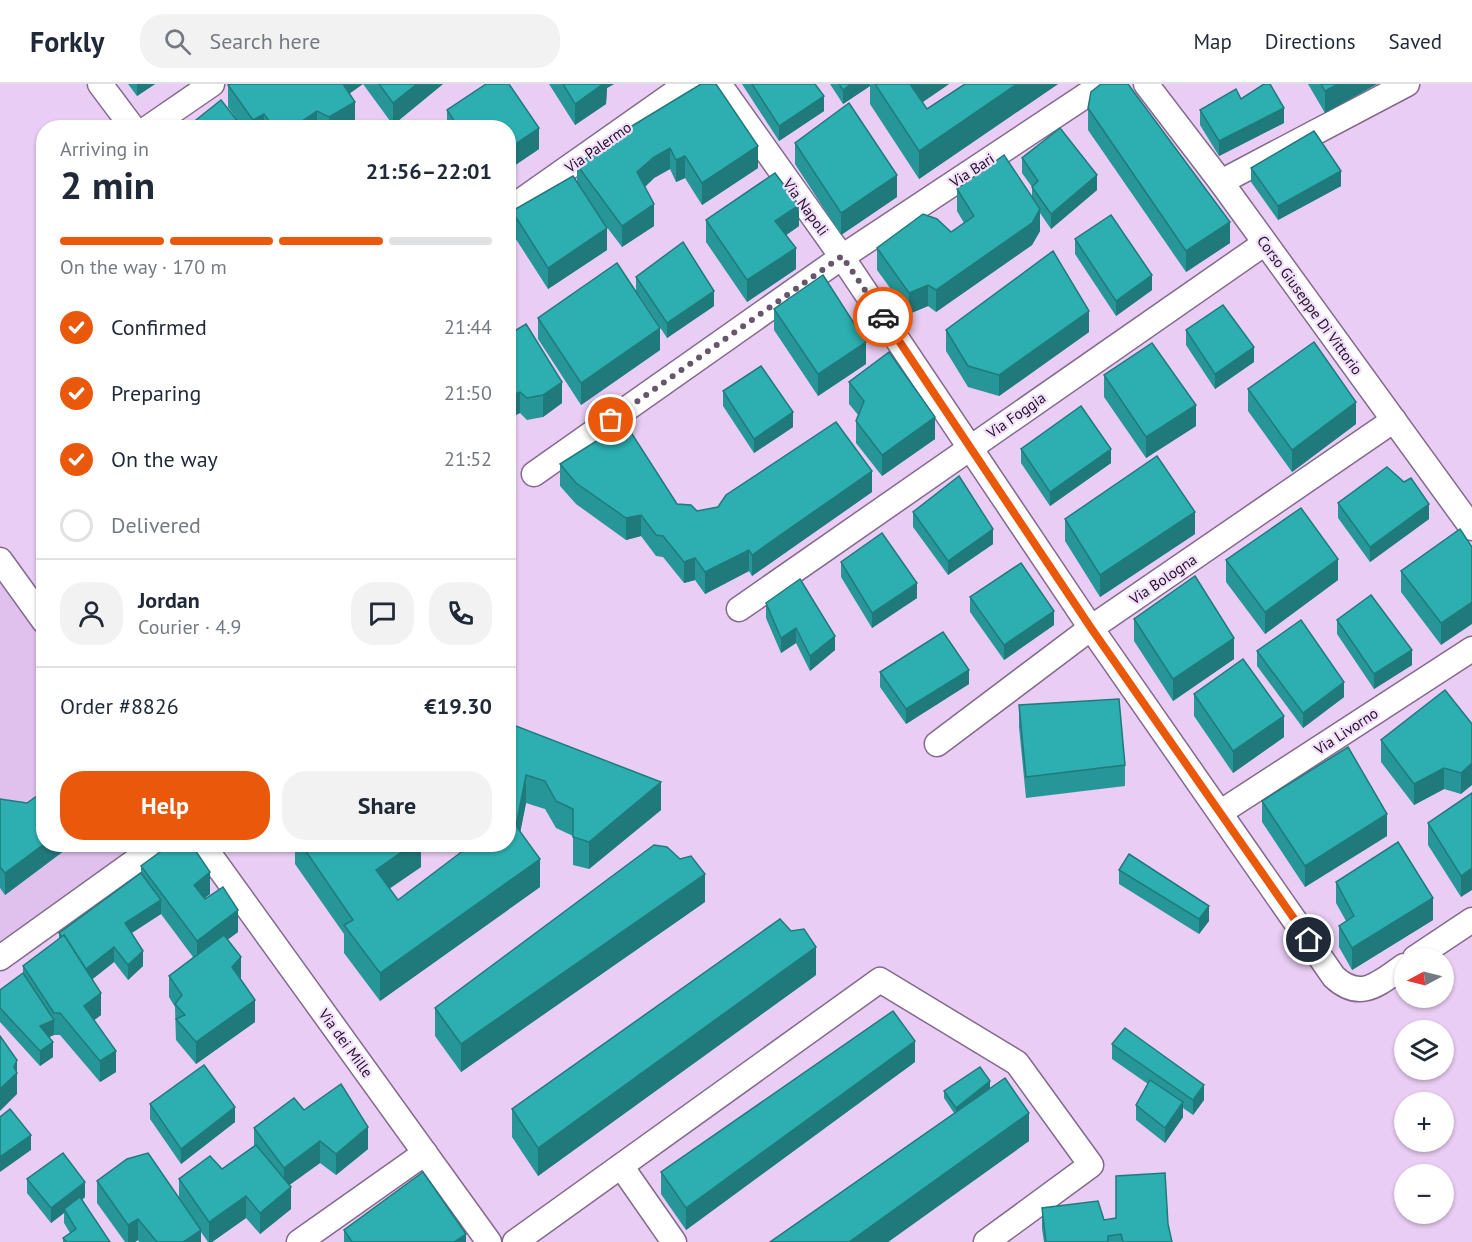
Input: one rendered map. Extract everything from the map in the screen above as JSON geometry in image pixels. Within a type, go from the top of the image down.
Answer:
[{"type":"street","points":[[100,84],[127,120]]},
{"type":"street","points":[[160,120],[212,84]]},
{"type":"street","name":"Via Palermo","points":[[516,204],[687,84]]},
{"type":"street","name":"Via Napoli","points":[[719,84],[842,256],[1091,628],[1334,977],[1344,987],[1359,990],[1374,986],[1394,973]]},
{"type":"street","name":"Via Bari","points":[[534,474],[842,256],[1103,84]]},
{"type":"street","name":"Corso Giuseppe Di Vittorio","points":[[1146,84],[1221,182],[1472,528]]},
{"type":"street","points":[[1221,182],[1407,84]]},
{"type":"street","name":"Via Foggia","points":[[739,609],[1265,243]]},
{"type":"street","name":"Via Bologna","points":[[937,744],[1091,628],[1394,420]]},
{"type":"street","points":[[0,560],[36,610]]},
{"type":"street","name":"Via Livorno","points":[[1221,812],[1472,650]]},
{"type":"street","points":[[0,958],[148,852]]},
{"type":"street","name":"Via dei Mille","points":[[208,852],[489,1242]]},
{"type":"street","points":[[1430,948],[1472,920]]},
{"type":"street","points":[[515,1242],[880,980],[1017,1063],[1091,1165],[987,1242]]},
{"type":"street","points":[[299,1242],[425,1153]]},
{"type":"street","points":[[621,1166],[674,1242]]},
{"type":"shaded area","points":[[0,560],[36,611],[36,852],[149,852],[0,958]]},
{"type":"building","points":[[343,84],[355,102],[329,117],[317,111],[304,120],[268,120],[264,114],[253,120],[228,85]]},
{"type":"building","points":[[379,84],[417,84],[393,103]]},
{"type":"building","points":[[486,84],[509,84],[539,128],[516,144],[516,120],[454,120],[447,110]]},
{"type":"building","points":[[563,84],[603,84],[575,104]]},
{"type":"building","points":[[701,84],[716,84],[758,146],[702,183],[685,156],[676,160],[670,148],[654,157],[637,172],[654,204],[622,226],[577,165],[632,126]]},
{"type":"building","points":[[752,84],[815,84],[824,96],[779,126]]},
{"type":"building","points":[[839,84],[851,84],[843,90]]},
{"type":"building","points":[[875,84],[910,84],[927,109],[965,84],[1017,84],[919,151]]},
{"type":"building","points":[[1101,84],[1128,84],[1230,222],[1186,251],[1088,108],[1091,92]]},
{"type":"building","points":[[1264,84],[1270,84],[1284,108],[1219,141],[1200,110],[1236,89],[1241,99]]},
{"type":"building","points":[[1321,84],[1338,84],[1325,91]]},
{"type":"building","points":[[221,100],[237,120],[196,120]]},
{"type":"building","points":[[849,103],[897,175],[841,213],[795,143]]},
{"type":"building","points":[[1060,128],[1097,175],[1051,214],[1032,187],[1038,181],[1022,158]]},
{"type":"building","points":[[1314,131],[1341,171],[1278,206],[1251,168]]},
{"type":"building","points":[[1004,155],[1040,209],[1032,223],[936,290],[928,285],[909,293],[877,248],[923,214],[937,219],[951,232],[974,216],[957,189]]},
{"type":"building","points":[[775,173],[799,205],[775,221],[796,248],[747,280],[706,220]]},
{"type":"building","points":[[573,176],[607,228],[548,268],[516,217],[516,209]]},
{"type":"building","points":[[1111,215],[1152,275],[1116,301],[1075,239]]},
{"type":"building","points":[[683,242],[714,291],[667,323],[636,277]]},
{"type":"building","points":[[1053,251],[1089,311],[999,375],[968,366],[946,330]]},
{"type":"building","points":[[617,263],[660,328],[581,383],[538,318]]},
{"type":"building","points":[[823,275],[866,342],[818,374],[774,309]]},
{"type":"building","points":[[1223,305],[1254,347],[1215,374],[1186,330]]},
{"type":"building","points":[[526,324],[562,382],[543,395],[527,398],[520,392],[516,393],[516,330]]},
{"type":"building","points":[[1314,342],[1356,402],[1292,450],[1248,389]]},
{"type":"building","points":[[1152,343],[1196,405],[1146,437],[1104,375]]},
{"type":"building","points":[[889,352],[935,417],[882,455],[856,421],[864,401],[849,382]]},
{"type":"building","points":[[761,366],[793,412],[754,439],[723,391]]},
{"type":"building","points":[[1081,406],[1111,449],[1050,492],[1021,449]]},
{"type":"building","points":[[836,422],[872,471],[752,555],[749,550],[705,572],[695,558],[684,562],[663,536],[656,535],[641,515],[626,518],[576,483],[560,464],[625,423],[677,504],[691,505],[697,511],[718,507],[726,495]]},
{"type":"building","points":[[1157,456],[1195,512],[1100,575],[1065,519]]},
{"type":"building","points":[[1387,467],[1404,482],[1411,478],[1429,504],[1370,547],[1338,503]]},
{"type":"building","points":[[959,476],[993,529],[948,561],[913,512]]},
{"type":"building","points":[[1301,508],[1338,559],[1265,612],[1226,560]]},
{"type":"building","points":[[1460,529],[1472,547],[1472,602],[1441,623],[1401,571]]},
{"type":"building","points":[[882,533],[917,583],[872,613],[841,562]]},
{"type":"building","points":[[1021,563],[1054,611],[1004,645],[970,597]]},
{"type":"building","points":[[1195,576],[1234,638],[1173,679],[1134,619]]},
{"type":"building","points":[[800,579],[835,636],[810,656],[796,628],[781,638],[766,603]]},
{"type":"building","points":[[1371,595],[1412,650],[1374,674],[1337,620]]},
{"type":"building","points":[[1301,620],[1344,682],[1303,713],[1257,651]]},
{"type":"building","points":[[943,632],[969,670],[906,709],[880,672]]},
{"type":"building","points":[[1243,659],[1284,716],[1233,751],[1194,694]]},
{"type":"building","points":[[1445,690],[1472,724],[1472,763],[1461,773],[1444,768],[1414,784],[1381,740]]},
{"type":"building","points":[[1119,699],[1125,765],[1026,777],[1019,705]]},
{"type":"building","points":[[516,726],[661,782],[589,842],[573,837],[573,809],[556,801],[545,781],[526,775],[516,826]]},
{"type":"building","points":[[1348,747],[1387,814],[1305,866],[1262,801]]},
{"type":"building","points":[[1472,793],[1472,868],[1461,876],[1428,823]]},
{"type":"building","points":[[36,797],[36,850],[5,873],[0,867],[0,799],[27,803]]},
{"type":"building","points":[[516,826],[540,859],[380,973],[344,925],[353,920],[306,852],[402,852],[376,870],[398,900],[461,852],[516,852]]},
{"type":"building","points":[[1398,842],[1433,898],[1352,948],[1339,926],[1354,916],[1336,882]]},
{"type":"building","points":[[654,845],[667,847],[680,859],[691,856],[705,874],[461,1044],[435,1008]]},
{"type":"building","points":[[160,852],[196,852],[210,872],[194,885],[205,899],[223,887],[238,910],[197,941],[141,866]]},
{"type":"building","points":[[1129,854],[1209,906],[1199,919],[1119,870]]},
{"type":"building","points":[[141,873],[161,900],[125,923],[143,951],[128,965],[114,947],[86,969],[64,935],[62,937],[59,933]]},
{"type":"building","points":[[780,919],[791,931],[804,929],[816,947],[538,1148],[512,1109]]},
{"type":"building","points":[[64,935],[101,993],[84,1006],[116,1051],[100,1061],[60,1013],[54,1013],[23,966]]},
{"type":"building","points":[[224,935],[241,957],[232,967],[255,1000],[196,1042],[176,1019],[185,1015],[175,1004],[182,995],[169,976]]},
{"type":"building","points":[[23,973],[54,1020],[40,1026],[53,1042],[40,1051],[0,1008],[0,990]]},
{"type":"building","points":[[893,1011],[915,1041],[686,1208],[661,1172]]},
{"type":"building","points":[[1125,1028],[1204,1085],[1193,1100],[1112,1044]]},
{"type":"building","points":[[0,1036],[17,1060],[14,1067],[17,1073],[0,1089]]},
{"type":"building","points":[[204,1065],[235,1107],[181,1149],[150,1104]]},
{"type":"building","points":[[980,1067],[990,1081],[956,1108],[944,1091]]},
{"type":"building","points":[[1005,1078],[1029,1113],[849,1242],[770,1242]]},
{"type":"building","points":[[1150,1080],[1183,1102],[1165,1128],[1136,1105]]},
{"type":"building","points":[[341,1084],[368,1127],[336,1154],[320,1141],[284,1168],[254,1128],[294,1098],[304,1110]]},
{"type":"building","points":[[10,1109],[31,1135],[0,1157],[0,1117]]},
{"type":"building","points":[[256,1145],[291,1187],[260,1213],[246,1196],[209,1222],[179,1179],[210,1156],[222,1169]]},
{"type":"building","points":[[63,1153],[85,1182],[51,1208],[27,1179]]},
{"type":"building","points":[[148,1153],[201,1230],[183,1242],[157,1242],[138,1219],[128,1225],[97,1181],[127,1159]]},
{"type":"building","points":[[423,1172],[466,1234],[454,1242],[352,1242],[344,1230]]},
{"type":"building","points":[[1165,1173],[1168,1224],[1172,1242],[1123,1242],[1121,1234],[1108,1236],[1108,1242],[1046,1242],[1042,1208],[1098,1201],[1104,1220],[1116,1218],[1116,1176]]},
{"type":"building","points":[[80,1197],[110,1242],[67,1242],[63,1238],[76,1229],[64,1209]]},
{"type":"way so far","points":[[611,420],[842,256],[883,317]]},
{"type":"route","points":[[883,317],[1091,628],[1309,940]]}]
